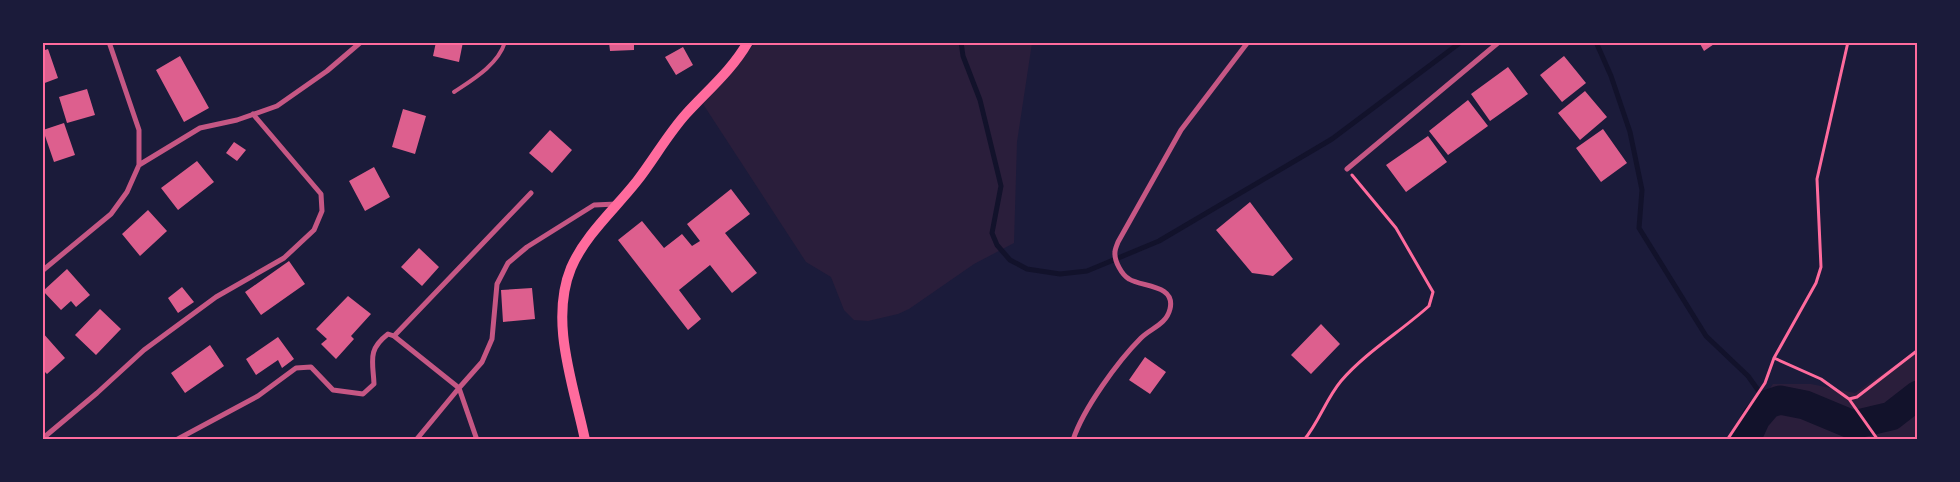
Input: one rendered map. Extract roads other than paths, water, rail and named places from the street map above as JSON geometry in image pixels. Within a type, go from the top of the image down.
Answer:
[{"type":"main road","points":[[585,440],[565,350],[564,293],[571,268],[583,247],[685,115],[738,61],[748,42]]},
{"type":"street","points":[[42,271],[110,214],[127,192],[139,165],[139,130],[109,42]]},
{"type":"street","points":[[139,165],[200,128],[277,106],[327,71],[360,42]]},
{"type":"street","points":[[1073,440],[1078,426],[1103,385],[1142,337],[1165,320],[1170,308],[1168,297],[1160,288],[1128,279],[1120,268],[1114,252],[1118,242],[1182,130],[1248,42]]},
{"type":"street","points":[[1347,169],[1498,42]]},
{"type":"street","points":[[42,439],[144,350],[216,297],[284,258],[314,230],[322,211],[321,194],[284,153],[253,114]]},
{"type":"street","points":[[394,336],[531,193]]},
{"type":"street","points":[[416,440],[482,362],[492,339],[497,284],[508,264],[527,247],[594,205],[618,204]]},
{"type":"street","points":[[176,440],[258,396],[296,368],[311,367],[333,390],[363,394],[374,384],[371,360],[378,342],[388,334],[394,336],[459,388],[477,440]]},
{"type":"lane","points":[[454,92],[477,78],[502,51],[505,42]]},
{"type":"waterway","points":[[961,42],[963,56],[980,100],[1001,186],[992,233],[997,245],[1010,260],[1027,269],[1060,274],[1087,271],[1159,241],[1332,139],[1461,42]]},
{"type":"waterway","points":[[1596,42],[1611,76],[1630,132],[1642,190],[1639,228],[1706,336],[1748,376],[1768,404]]},
{"type":"waterway","points":[[1746,440],[1756,418],[1768,404],[1780,400],[1805,405],[1853,425],[1891,416],[1918,395]]}]
